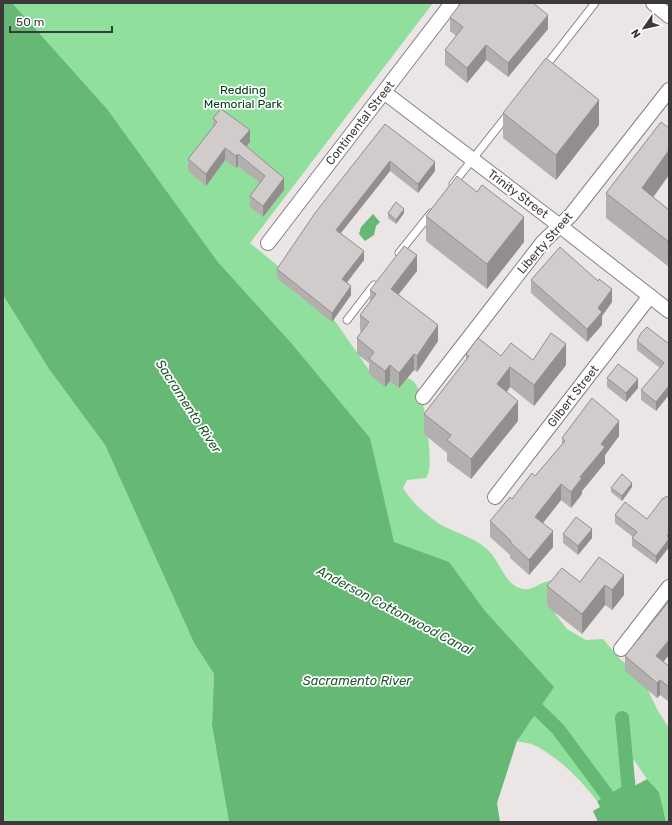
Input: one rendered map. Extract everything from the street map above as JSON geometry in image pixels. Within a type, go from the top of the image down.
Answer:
[{"type":"street","name":"Continental Street","points":[[268,243],[385,93],[452,3]]},
{"type":"street","points":[[653,3],[669,16]]},
{"type":"street","name":"Liberty Street","points":[[423,397],[543,242],[571,214],[669,90]]},
{"type":"street","name":"Trinity Street","points":[[385,93],[560,226],[669,312]]},
{"type":"street","name":"Gilbert Street","points":[[496,497],[650,296]]},
{"type":"street","points":[[621,649],[669,587]]},
{"type":"lane","points":[[538,76],[595,3]]},
{"type":"lane","points":[[449,189],[515,106]]},
{"type":"lane","points":[[396,258],[435,208]]},
{"type":"lane","points":[[348,320],[381,276]]},
{"type":"green space","name":"Redding Memorial Park","points":[[3,3],[433,3],[250,243],[278,266],[298,295],[335,321],[371,373],[393,374],[409,378],[417,387],[427,423],[430,462],[429,472],[426,478],[407,480],[403,488],[411,499],[420,509],[443,526],[473,539],[489,551],[512,584],[517,587],[522,589],[530,589],[545,582],[558,581],[554,606],[556,615],[567,629],[586,640],[603,639],[621,660],[636,672],[646,686],[658,711],[669,728],[669,822],[666,822],[665,819],[659,792],[647,779],[634,760],[620,762],[623,774],[628,783],[597,801],[577,778],[555,758],[536,746],[517,741],[548,695],[395,552]]},
{"type":"green space","points":[[3,295],[49,369],[105,445],[194,643],[214,674],[212,725],[229,822],[3,822]]},
{"type":"water","name":"Sacramento River","points":[[3,3],[12,3],[107,109],[217,261],[292,344],[370,438],[394,542],[449,562],[485,611],[554,687],[517,741],[497,803],[500,822],[229,822],[212,725],[214,674],[194,643],[105,445],[49,369],[3,295]]},
{"type":"water","points":[[373,214],[380,222],[376,226],[374,235],[365,241],[359,234],[361,227]]},
{"type":"water","points":[[647,779],[659,792],[666,822],[598,822],[593,811],[600,807],[597,801],[628,783],[631,788]]},
{"type":"building","points":[[461,3],[533,3],[548,15],[508,63],[486,45],[467,68],[445,50],[463,27],[450,17]]},
{"type":"building","points":[[546,58],[599,100],[556,155],[503,113]]},
{"type":"building","points":[[221,109],[250,130],[240,141],[284,178],[263,206],[250,196],[265,176],[238,154],[236,156],[225,148],[206,174],[188,159],[217,122],[213,118]]},
{"type":"building","points":[[661,122],[669,128],[669,150],[642,188],[669,210],[669,242],[606,193]]},
{"type":"building","points":[[385,124],[435,162],[418,184],[390,161],[336,230],[364,251],[342,279],[351,286],[332,313],[277,269],[315,213]]},
{"type":"building","points":[[457,176],[477,192],[482,185],[524,217],[487,264],[426,216]]},
{"type":"building","points":[[396,202],[404,209],[396,220],[388,213]]},
{"type":"building","points":[[404,246],[417,255],[391,289],[438,325],[417,356],[414,354],[399,373],[390,365],[385,371],[369,359],[374,352],[357,338],[369,322],[360,315],[376,294],[370,290]]},
{"type":"building","points":[[560,247],[598,281],[599,279],[612,289],[598,308],[602,312],[587,329],[531,280]]},
{"type":"building","points":[[647,327],[669,344],[669,388],[668,387],[656,402],[641,390],[664,363],[637,341],[641,333]]},
{"type":"building","points":[[551,333],[566,344],[534,385],[510,367],[497,384],[518,401],[471,459],[447,440],[451,435],[424,414],[469,356],[466,354],[478,338],[501,356],[511,343],[533,360]]},
{"type":"building","points":[[618,364],[638,379],[626,393],[607,378]]},
{"type":"building","points":[[592,398],[619,421],[601,444],[605,447],[580,477],[582,478],[571,492],[561,484],[535,517],[553,531],[529,560],[490,521],[510,497],[512,499],[532,473],[535,476],[565,441],[562,438]]},
{"type":"building","points":[[622,474],[632,483],[622,496],[611,488]]},
{"type":"building","points":[[666,496],[669,498],[669,533],[667,536],[669,539],[656,556],[632,538],[637,532],[615,515],[625,502],[647,519]]},
{"type":"building","points":[[576,517],[592,529],[578,546],[563,534]]},
{"type":"building","points":[[599,557],[624,575],[612,590],[605,585],[582,614],[547,586],[562,568],[580,582]]},
{"type":"building","points":[[669,601],[669,640],[656,656],[669,666],[669,687],[660,680],[657,683],[625,656]]},
{"type":"waterway","name":"Anderson Cottonwood Canal","points":[[525,697],[558,729],[627,822]]},
{"type":"waterway","name":"Anderson Cottonwood Canal","points":[[622,718],[630,802]]}]
